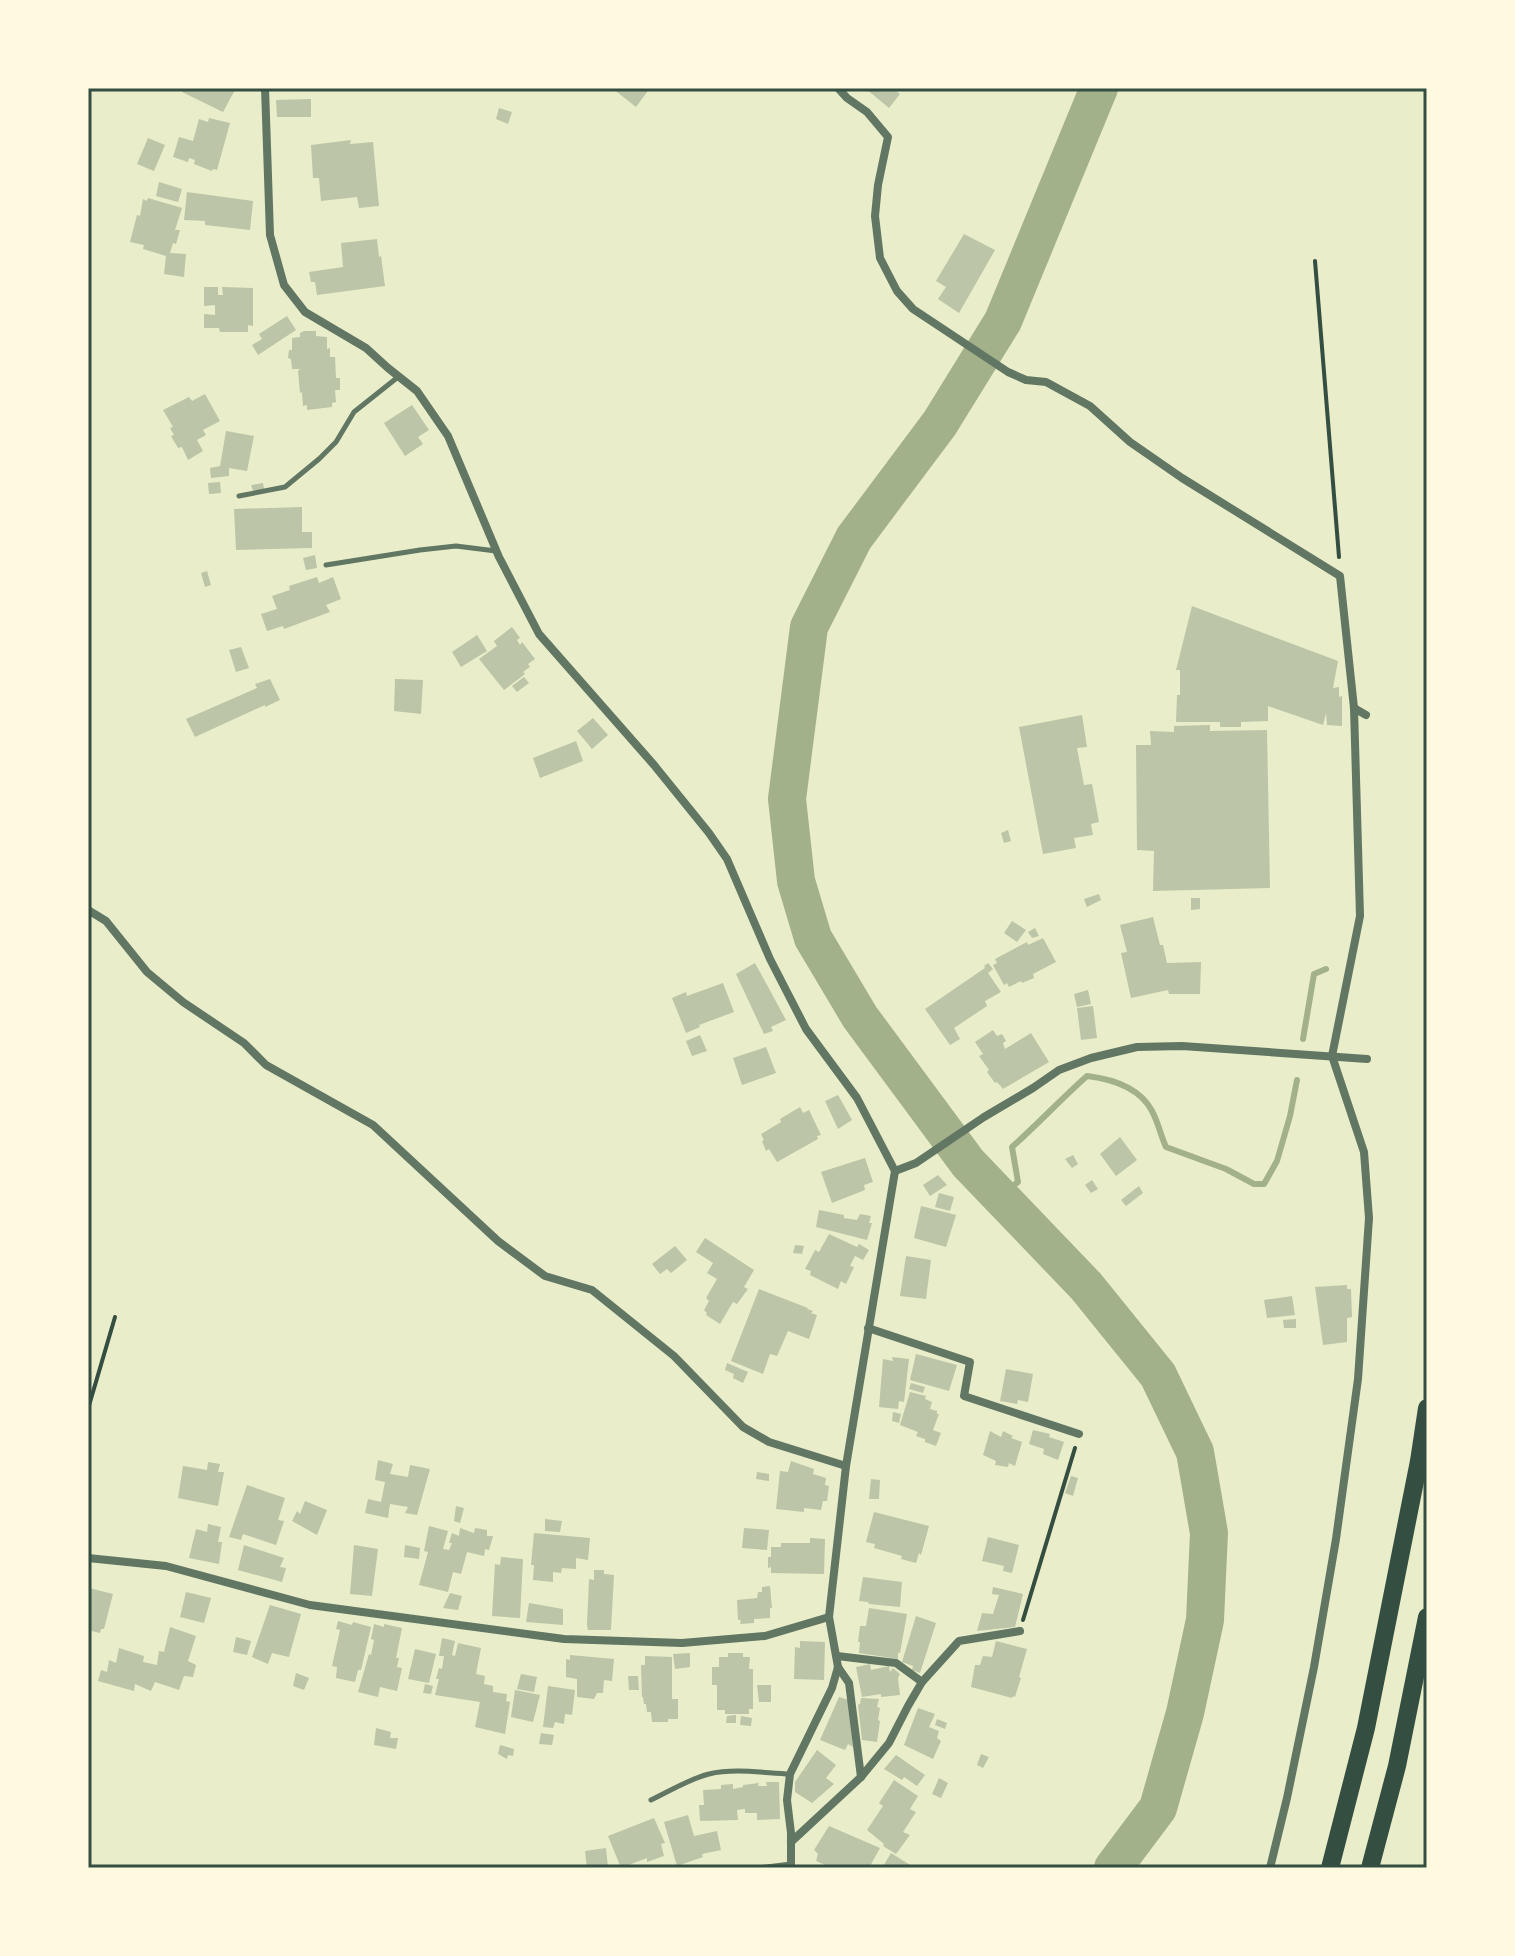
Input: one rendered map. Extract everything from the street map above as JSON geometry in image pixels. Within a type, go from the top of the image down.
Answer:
[{"type":"highway","points":[[1330,1868],[1366,1728],[1427,1408]]},
{"type":"highway","points":[[1370,1868],[1397,1766],[1427,1617]]},
{"type":"street","points":[[265,88],[270,235],[284,285],[305,312],[366,348],[417,391],[448,436],[497,551],[539,634],[654,765],[727,859],[770,959],[806,1029],[857,1098],[895,1171],[846,1466],[829,1617],[838,1667],[832,1688],[790,1774],[787,1800],[791,1866]]},
{"type":"street","points":[[838,88],[867,112],[888,137],[875,216],[880,258],[897,291],[913,309],[1008,372],[1026,380],[1046,382],[1090,406],[1130,442],[1182,478],[1340,576],[1354,708],[1360,916],[1332,1056],[1364,1152],[1369,1218],[1358,1379],[1336,1539],[1287,1798],[1270,1868]]},
{"type":"street","points":[[1354,708],[1366,715]]},
{"type":"street","points":[[88,910],[106,921],[147,972],[183,1002],[244,1043],[266,1065],[373,1125],[498,1241],[545,1276],[592,1290],[674,1356],[743,1427],[769,1442],[846,1466]]},
{"type":"street","points":[[895,1171],[916,1163],[1059,1070],[1091,1058],[1137,1047],[1182,1046],[1367,1059]]},
{"type":"street","points":[[868,1328],[970,1362],[964,1396],[1079,1434]]},
{"type":"street","points":[[88,1558],[166,1566],[310,1605],[564,1639],[682,1643],[765,1636],[829,1617]]},
{"type":"street","points":[[791,1842],[861,1777],[889,1743],[922,1682],[959,1641],[1020,1631]]},
{"type":"street","points":[[837,1656],[896,1663],[922,1682]]},
{"type":"street","points":[[838,1667],[849,1683],[861,1777]]},
{"type":"lane","points":[[239,496],[285,487],[336,442],[354,412],[399,377]]},
{"type":"lane","points":[[326,565],[456,546],[497,551]]},
{"type":"lane","points":[[651,1800],[711,1773],[790,1774]]},
{"type":"lane","points":[[757,1868],[791,1866]]},
{"type":"path","points":[[1315,261],[1340,576]]},
{"type":"path","points":[[88,1409],[115,1317]]},
{"type":"path","points":[[1020,1631],[1079,1434]]},
{"type":"building","points":[[184,88],[236,88],[223,112],[182,92]]},
{"type":"building","points":[[612,88],[650,88],[636,107]]},
{"type":"building","points":[[865,88],[899,88],[896,91],[900,94],[889,108]]},
{"type":"building","points":[[311,99],[311,117],[277,117],[276,100]]},
{"type":"building","points":[[499,108],[512,112],[508,124],[496,119]]},
{"type":"building","points":[[209,118],[230,123],[217,170],[212,171],[194,164],[195,160],[189,158],[188,162],[173,157],[179,137],[193,141],[199,119],[208,122]]},
{"type":"building","points":[[148,138],[165,145],[154,171],[137,164]]},
{"type":"building","points":[[351,140],[350,144],[373,142],[379,206],[359,208],[357,197],[321,201],[319,178],[313,178],[311,145]]},
{"type":"building","points":[[159,182],[182,189],[178,202],[156,196]]},
{"type":"building","points":[[187,192],[253,201],[250,230],[184,220]]},
{"type":"building","points":[[148,198],[182,208],[175,230],[180,230],[170,253],[186,254],[184,277],[164,274],[166,256],[130,242],[143,199],[147,201]]},
{"type":"building","points":[[964,234],[995,250],[959,313],[938,299],[946,287],[936,281]]},
{"type":"building","points":[[377,239],[385,286],[317,295],[309,272],[343,267],[341,243]]},
{"type":"building","points":[[204,287],[218,287],[218,295],[223,295],[222,287],[253,288],[253,326],[248,325],[248,332],[220,332],[219,328],[204,328],[204,314],[215,315],[215,305],[204,306]]},
{"type":"building","points":[[287,316],[296,330],[258,355],[252,345],[262,339],[259,334]]},
{"type":"building","points":[[304,331],[316,331],[316,336],[327,337],[330,357],[335,357],[340,390],[335,390],[336,402],[332,403],[332,407],[307,410],[307,405],[303,406],[300,369],[292,369],[291,359],[288,358],[292,338],[300,337]]},
{"type":"building","points":[[205,394],[220,421],[203,430],[206,435],[197,440],[203,451],[188,460],[182,447],[178,448],[171,436],[174,435],[170,428],[173,427],[163,410],[189,397],[192,401]]},
{"type":"building","points":[[412,405],[429,430],[418,437],[423,444],[405,456],[384,423]]},
{"type":"building","points":[[226,431],[254,436],[247,471],[229,468],[229,476],[211,478],[210,468],[220,466]]},
{"type":"building","points":[[220,482],[221,493],[209,494],[208,483]]},
{"type":"building","points":[[263,483],[264,489],[253,491],[251,485]]},
{"type":"building","points":[[302,507],[302,532],[312,532],[312,548],[236,550],[234,509]]},
{"type":"building","points":[[315,555],[317,568],[306,570],[303,558]]},
{"type":"building","points":[[207,571],[211,585],[205,587],[201,573]]},
{"type":"building","points":[[317,577],[319,583],[333,577],[341,599],[326,605],[330,612],[284,629],[283,626],[267,631],[261,614],[277,609],[272,596],[290,590],[289,586]]},
{"type":"building","points":[[1192,606],[1338,661],[1333,688],[1339,687],[1339,697],[1342,696],[1342,726],[1327,725],[1326,713],[1323,725],[1268,706],[1268,721],[1241,722],[1241,727],[1220,727],[1220,722],[1176,722],[1180,670],[1176,670]]},
{"type":"building","points":[[512,627],[520,638],[517,640],[520,645],[522,642],[535,659],[528,664],[530,667],[523,672],[525,674],[504,690],[479,659],[497,646],[494,641]]},
{"type":"building","points":[[477,635],[487,651],[461,667],[452,652]]},
{"type":"building","points":[[241,647],[249,668],[236,672],[229,650]]},
{"type":"building","points":[[524,677],[529,683],[517,692],[512,686]]},
{"type":"building","points":[[270,679],[280,700],[195,737],[186,719],[257,688],[255,684]]},
{"type":"building","points":[[395,679],[423,680],[421,714],[394,711]]},
{"type":"building","points":[[1082,715],[1087,747],[1077,748],[1084,785],[1092,784],[1099,822],[1091,824],[1093,835],[1074,838],[1076,848],[1043,854],[1019,727]]},
{"type":"building","points":[[593,718],[608,735],[592,749],[577,731]]},
{"type":"building","points":[[1210,725],[1210,731],[1267,730],[1270,888],[1153,891],[1154,851],[1137,850],[1136,745],[1151,745],[1150,731],[1174,732],[1174,726]]},
{"type":"building","points":[[576,741],[583,761],[540,778],[533,758]]},
{"type":"building","points":[[1008,830],[1011,841],[1004,843],[1001,833]]},
{"type":"building","points":[[1099,894],[1101,900],[1087,907],[1084,899]]},
{"type":"building","points":[[1191,898],[1200,898],[1200,909],[1191,910]]},
{"type":"building","points":[[1153,917],[1167,963],[1201,962],[1200,994],[1169,994],[1168,990],[1131,998],[1121,953],[1127,952],[1120,925]]},
{"type":"building","points":[[1012,921],[1026,930],[1017,942],[1004,933]]},
{"type":"building","points":[[1035,928],[1039,936],[1032,938],[1028,932]]},
{"type":"building","points":[[1043,938],[1056,962],[1033,974],[1034,978],[1009,987],[1007,983],[1004,985],[993,965],[997,963],[995,959],[1027,942],[1028,945]]},
{"type":"building","points":[[755,963],[786,1020],[764,1034],[736,974]]},
{"type":"building","points":[[988,963],[993,969],[988,973],[1001,992],[985,1001],[987,1006],[954,1028],[960,1039],[950,1045],[925,1009]]},
{"type":"building","points":[[723,983],[734,1012],[686,1033],[672,998]]},
{"type":"building","points":[[1088,990],[1091,1004],[1077,1007],[1074,994]]},
{"type":"building","points":[[1093,1006],[1097,1038],[1081,1040],[1077,1008]]},
{"type":"building","points":[[993,1030],[997,1036],[1002,1034],[1006,1041],[1003,1043],[1005,1049],[1031,1033],[1049,1062],[1003,1089],[987,1072],[989,1070],[979,1056],[983,1054],[975,1042]]},
{"type":"building","points":[[700,1035],[707,1051],[692,1056],[686,1041]]},
{"type":"building","points":[[766,1047],[776,1073],[742,1085],[733,1058]]},
{"type":"building","points":[[838,1095],[852,1120],[838,1129],[825,1101]]},
{"type":"building","points":[[800,1107],[803,1113],[809,1110],[821,1135],[777,1162],[769,1149],[766,1151],[761,1134]]},
{"type":"building","points":[[1120,1137],[1137,1160],[1116,1176],[1100,1154]]},
{"type":"building","points":[[1073,1155],[1078,1164],[1072,1168],[1065,1159]]},
{"type":"building","points":[[865,1158],[873,1182],[864,1185],[865,1190],[832,1203],[821,1172]]},
{"type":"building","points":[[938,1175],[947,1185],[930,1196],[923,1185]]},
{"type":"building","points":[[1092,1180],[1098,1189],[1091,1193],[1085,1185]]},
{"type":"building","points":[[1139,1186],[1143,1193],[1126,1206],[1121,1200]]},
{"type":"building","points":[[939,1193],[954,1197],[950,1211],[935,1207]]},
{"type":"building","points":[[921,1206],[956,1215],[946,1247],[914,1238]]},
{"type":"building","points":[[819,1210],[857,1220],[860,1214],[871,1216],[867,1240],[816,1227]]},
{"type":"building","points":[[829,1234],[869,1250],[863,1260],[855,1256],[850,1266],[854,1267],[846,1284],[841,1281],[838,1289],[810,1275],[811,1271],[805,1269],[815,1250],[819,1252]]},
{"type":"building","points":[[705,1238],[754,1270],[744,1287],[748,1289],[737,1304],[733,1302],[720,1324],[706,1315],[704,1310],[709,1301],[706,1298],[717,1279],[707,1273],[713,1263],[696,1252]]},
{"type":"building","points":[[795,1245],[804,1246],[802,1254],[793,1253]]},
{"type":"building","points":[[675,1246],[687,1260],[671,1273],[667,1269],[660,1274],[652,1264]]},
{"type":"building","points":[[906,1256],[931,1260],[926,1299],[900,1296]]},
{"type":"building","points":[[1347,1285],[1347,1289],[1351,1289],[1352,1317],[1347,1318],[1347,1342],[1323,1345],[1315,1287]]},
{"type":"building","points":[[759,1289],[808,1308],[817,1315],[809,1339],[788,1331],[777,1356],[770,1354],[763,1374],[731,1361]]},
{"type":"building","points":[[1292,1296],[1295,1315],[1267,1318],[1264,1300]]},
{"type":"building","points":[[1296,1319],[1296,1328],[1284,1328],[1283,1320]]},
{"type":"building","points":[[916,1354],[957,1365],[949,1391],[910,1380]]},
{"type":"building","points":[[892,1357],[909,1359],[904,1402],[899,1401],[898,1409],[879,1407],[883,1359],[893,1361]]},
{"type":"building","points":[[727,1363],[748,1372],[743,1383],[725,1370]]},
{"type":"building","points":[[1006,1369],[1033,1374],[1028,1402],[1000,1401]]},
{"type":"building","points":[[911,1383],[925,1387],[923,1393],[909,1389]]},
{"type":"building","points":[[910,1392],[926,1396],[925,1399],[932,1402],[930,1409],[939,1414],[933,1430],[941,1433],[936,1446],[916,1436],[918,1432],[900,1425]]},
{"type":"building","points":[[893,1412],[901,1414],[899,1423],[892,1421]]},
{"type":"building","points":[[1033,1430],[1050,1434],[1049,1437],[1064,1442],[1058,1460],[1043,1454],[1044,1449],[1029,1444]]},
{"type":"building","points":[[990,1431],[1001,1437],[1003,1431],[1022,1442],[1015,1466],[1009,1463],[1008,1467],[995,1465],[996,1461],[983,1455]]},
{"type":"building","points":[[378,1460],[393,1464],[390,1474],[408,1477],[410,1465],[430,1469],[417,1515],[405,1513],[408,1507],[390,1504],[388,1518],[365,1513],[368,1499],[381,1502],[385,1482],[375,1480]]},
{"type":"building","points":[[791,1461],[814,1469],[813,1474],[826,1478],[825,1485],[829,1486],[827,1501],[823,1501],[821,1510],[776,1509],[780,1471],[788,1472]]},
{"type":"building","points":[[208,1462],[220,1464],[218,1472],[224,1472],[218,1506],[178,1498],[183,1466],[207,1470]]},
{"type":"building","points":[[757,1472],[769,1474],[769,1481],[756,1479]]},
{"type":"building","points":[[1071,1476],[1078,1478],[1073,1496],[1065,1493]]},
{"type":"building","points":[[871,1479],[880,1480],[879,1499],[869,1499]]},
{"type":"building","points":[[247,1485],[285,1498],[278,1520],[284,1521],[276,1545],[243,1534],[241,1540],[229,1537]]},
{"type":"building","points":[[305,1501],[327,1510],[317,1535],[292,1521],[297,1511],[300,1514]]},
{"type":"building","points":[[456,1506],[464,1508],[460,1523],[454,1521]]},
{"type":"building","points":[[874,1512],[929,1526],[916,1563],[874,1548],[875,1544],[866,1542]]},
{"type":"building","points":[[545,1519],[562,1521],[560,1532],[545,1531]]},
{"type":"building","points":[[208,1524],[221,1527],[219,1564],[189,1558],[196,1529],[207,1532]]},
{"type":"building","points":[[429,1526],[448,1531],[443,1549],[449,1550],[452,1533],[459,1536],[460,1528],[474,1533],[475,1528],[487,1530],[487,1536],[493,1536],[484,1556],[467,1552],[461,1574],[453,1572],[448,1592],[419,1585],[428,1552],[424,1551]]},
{"type":"building","points":[[744,1528],[769,1530],[767,1550],[742,1548]]},
{"type":"building","points":[[534,1533],[590,1538],[588,1560],[576,1558],[576,1569],[562,1568],[561,1573],[553,1572],[553,1582],[533,1580]]},
{"type":"building","points":[[988,1537],[1019,1545],[1012,1573],[1003,1571],[1004,1566],[982,1561]]},
{"type":"building","points":[[810,1538],[825,1539],[824,1574],[771,1573],[768,1557],[771,1557],[771,1547],[781,1547],[781,1543],[810,1543]]},
{"type":"building","points":[[244,1545],[284,1558],[280,1567],[286,1568],[282,1582],[238,1570]]},
{"type":"building","points":[[354,1545],[378,1549],[372,1596],[350,1594]]},
{"type":"building","points":[[405,1545],[420,1548],[419,1559],[404,1557]]},
{"type":"building","points":[[501,1557],[523,1559],[520,1618],[492,1616],[495,1564],[500,1565]]},
{"type":"building","points":[[594,1570],[604,1570],[604,1574],[614,1575],[611,1630],[588,1630],[589,1579],[594,1580]]},
{"type":"building","points":[[863,1577],[902,1582],[900,1607],[859,1601]]},
{"type":"building","points":[[770,1586],[770,1618],[740,1624],[737,1600],[757,1598],[762,1587]]},
{"type":"building","points":[[993,1587],[1023,1594],[1015,1627],[977,1631],[982,1613],[993,1614],[999,1595],[992,1594]]},
{"type":"building","points":[[89,1588],[113,1594],[104,1629],[100,1633],[88,1630]]},
{"type":"building","points":[[186,1592],[211,1598],[204,1623],[180,1617]]},
{"type":"building","points":[[450,1593],[462,1596],[458,1610],[443,1608]]},
{"type":"building","points":[[529,1603],[563,1609],[563,1625],[526,1622]]},
{"type":"building","points":[[270,1605],[301,1614],[289,1657],[272,1653],[268,1664],[252,1657]]},
{"type":"building","points":[[869,1608],[907,1614],[898,1659],[859,1653],[860,1626],[866,1626]]},
{"type":"building","points":[[916,1616],[936,1623],[920,1673],[902,1662]]},
{"type":"building","points":[[338,1621],[371,1627],[361,1670],[358,1670],[355,1682],[336,1678],[337,1667],[332,1666],[340,1630],[336,1629]]},
{"type":"building","points":[[374,1624],[402,1628],[396,1658],[399,1658],[397,1667],[402,1668],[397,1691],[380,1687],[378,1697],[358,1692],[371,1655]]},
{"type":"building","points":[[170,1627],[196,1636],[188,1661],[196,1665],[193,1677],[184,1676],[179,1690],[155,1682],[151,1691],[135,1684],[134,1691],[98,1681],[101,1670],[107,1672],[109,1660],[116,1663],[119,1648],[144,1656],[143,1662],[157,1665],[159,1651],[164,1652]]},
{"type":"building","points":[[236,1637],[251,1641],[247,1655],[233,1652]]},
{"type":"building","points":[[442,1638],[455,1641],[452,1655],[455,1656],[458,1643],[481,1648],[476,1674],[485,1676],[484,1684],[493,1686],[493,1692],[507,1694],[506,1701],[510,1702],[505,1734],[475,1727],[480,1702],[435,1695],[439,1679],[436,1679],[444,1656],[439,1656]]},
{"type":"building","points":[[800,1641],[825,1642],[824,1680],[794,1679],[795,1647],[800,1648]]},
{"type":"building","points":[[996,1641],[1027,1649],[1021,1678],[1012,1698],[971,1687],[975,1665],[980,1665],[983,1656],[992,1657]]},
{"type":"building","points":[[415,1649],[436,1654],[429,1683],[408,1679]]},
{"type":"building","points":[[690,1653],[690,1667],[675,1669],[673,1654]]},
{"type":"building","points":[[728,1653],[743,1653],[743,1657],[750,1657],[753,1709],[749,1709],[749,1714],[725,1714],[725,1710],[717,1710],[717,1685],[712,1685],[712,1667],[719,1667],[719,1657],[728,1657]]},
{"type":"building","points":[[570,1655],[614,1659],[612,1681],[604,1680],[603,1693],[597,1693],[594,1699],[577,1697],[577,1679],[566,1677],[566,1659],[570,1660]]},
{"type":"building","points":[[645,1656],[672,1657],[672,1699],[678,1699],[678,1719],[652,1722],[651,1712],[647,1712],[642,1697],[641,1665],[645,1665]]},
{"type":"building","points":[[870,1664],[871,1670],[889,1666],[890,1672],[893,1668],[900,1674],[900,1695],[862,1697],[856,1667]]},
{"type":"building","points":[[296,1673],[309,1678],[304,1690],[293,1686]]},
{"type":"building","points":[[521,1674],[537,1677],[534,1692],[517,1689]]},
{"type":"building","points":[[628,1676],[638,1676],[639,1690],[629,1690]]},
{"type":"building","points":[[425,1684],[433,1686],[431,1694],[423,1693]]},
{"type":"building","points":[[757,1685],[771,1685],[771,1702],[759,1702]]},
{"type":"building","points":[[548,1686],[575,1690],[572,1715],[565,1714],[564,1724],[555,1722],[553,1728],[543,1727]]},
{"type":"building","points":[[515,1690],[540,1695],[533,1722],[511,1717]]},
{"type":"building","points":[[839,1697],[849,1700],[853,1747],[848,1744],[845,1750],[820,1740]]},
{"type":"building","points":[[861,1698],[879,1699],[877,1742],[862,1740],[858,1705]]},
{"type":"building","points":[[918,1708],[935,1714],[929,1727],[939,1731],[937,1738],[941,1741],[933,1759],[904,1745]]},
{"type":"building","points":[[736,1715],[736,1723],[726,1723],[727,1716]]},
{"type":"building","points":[[741,1716],[752,1718],[751,1726],[740,1725]]},
{"type":"building","points":[[937,1719],[947,1723],[945,1729],[935,1725]]},
{"type":"building","points":[[376,1728],[391,1732],[390,1738],[398,1738],[396,1749],[374,1745]]},
{"type":"building","points":[[541,1733],[554,1735],[552,1745],[539,1744]]},
{"type":"building","points":[[500,1745],[514,1749],[513,1756],[508,1755],[507,1759],[498,1754]]},
{"type":"building","points":[[817,1750],[836,1765],[826,1778],[834,1784],[812,1803],[795,1792],[795,1782]]},
{"type":"building","points":[[981,1754],[989,1757],[983,1768],[977,1765]]},
{"type":"building","points":[[896,1755],[925,1775],[917,1786],[884,1769]]},
{"type":"building","points":[[939,1778],[948,1783],[941,1798],[932,1794]]},
{"type":"building","points":[[894,1780],[918,1796],[910,1809],[916,1812],[903,1832],[910,1835],[896,1854],[867,1830],[883,1806],[879,1803]]},
{"type":"building","points":[[766,1782],[779,1782],[780,1819],[757,1820],[757,1813],[745,1813],[745,1809],[737,1810],[738,1820],[700,1821],[699,1805],[704,1805],[703,1790],[721,1789],[721,1785],[733,1784],[733,1789],[759,1783],[758,1786],[767,1786]]},
{"type":"building","points":[[688,1815],[694,1836],[717,1831],[721,1850],[702,1854],[703,1857],[677,1866],[664,1822]]},
{"type":"building","points":[[654,1818],[665,1843],[661,1844],[664,1856],[647,1862],[647,1858],[621,1868],[608,1836]]},
{"type":"building","points":[[829,1826],[880,1848],[869,1868],[832,1868],[816,1861],[818,1854],[814,1850]]},
{"type":"building","points":[[606,1848],[608,1868],[587,1868],[585,1851]]},
{"type":"building","points":[[891,1853],[915,1868],[882,1868]]},
{"type":"waterway","points":[[1099,88],[1003,321],[940,423],[854,538],[809,627],[787,799],[796,881],[813,938],[860,1017],[968,1163],[1086,1286],[1158,1375],[1195,1452],[1209,1533],[1205,1620],[1185,1713],[1158,1808],[1113,1868]]},
{"type":"waterway","points":[[1303,1039],[1314,974],[1326,969]]},
{"type":"waterway","points":[[999,1196],[1018,1182],[1012,1147],[1087,1076],[1115,1082],[1140,1096],[1152,1111],[1166,1147],[1226,1169],[1254,1184],[1264,1184],[1277,1161],[1297,1080]]}]
